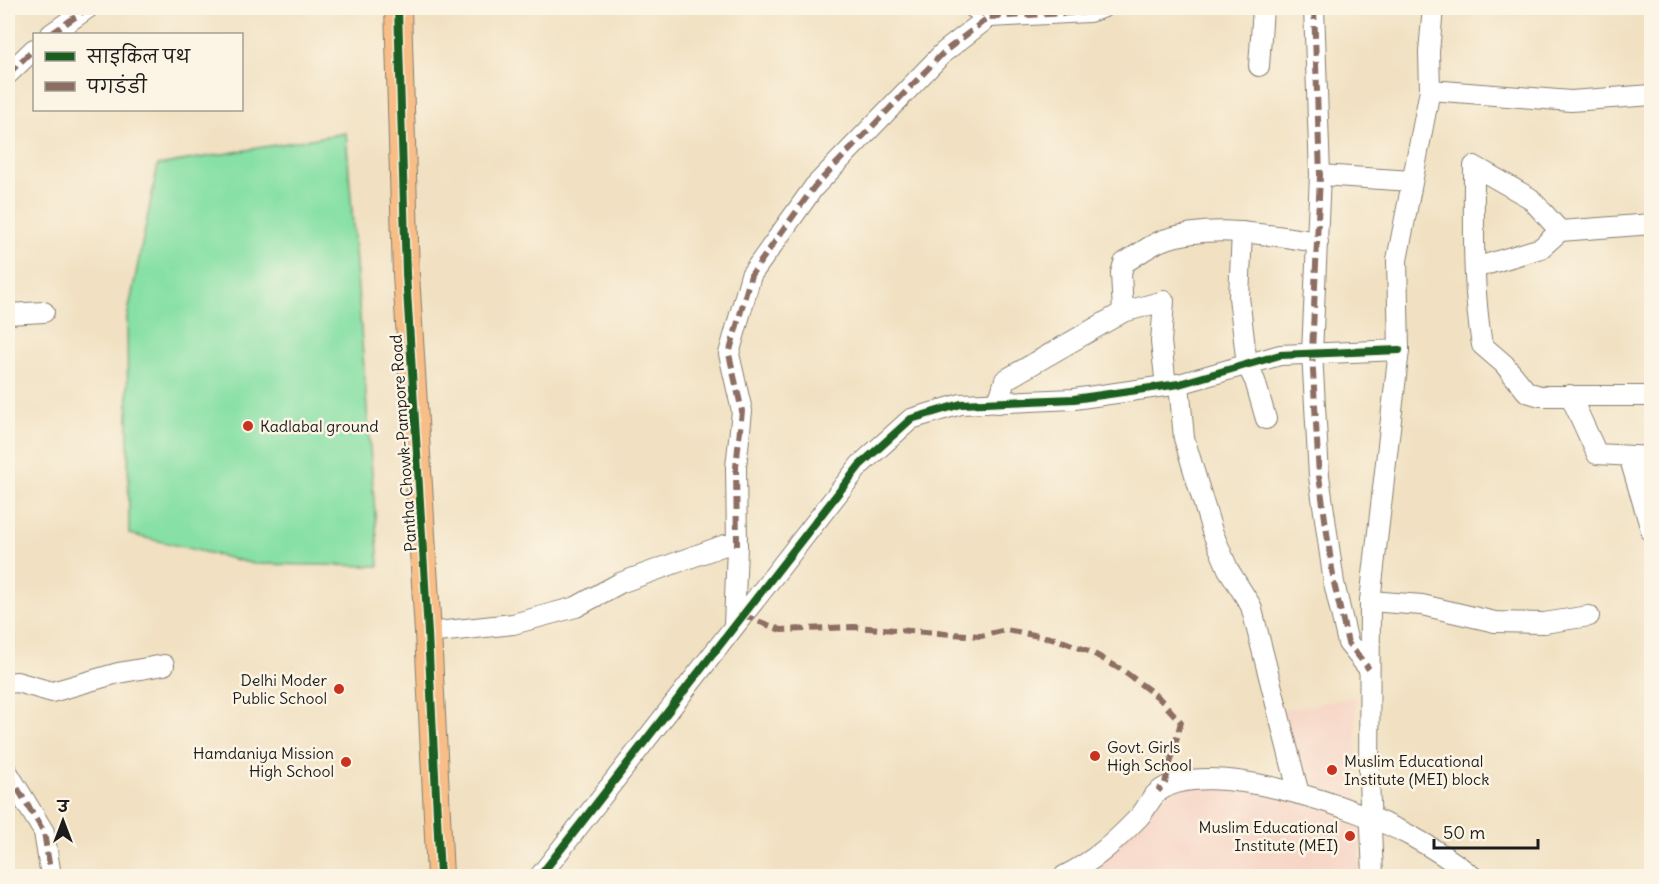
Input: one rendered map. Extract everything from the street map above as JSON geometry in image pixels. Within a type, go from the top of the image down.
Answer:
[{"type":"main road","name":"Pantha Chowk-Pampore Road","points":[[400,8],[406,274],[440,876]]},
{"type":"street","points":[[52,33],[88,8]]},
{"type":"street","points":[[1259,66],[1263,8]]},
{"type":"street","points":[[1314,8],[1320,175],[1312,353],[1318,476],[1334,583],[1348,643],[1369,669]]},
{"type":"street","points":[[1373,876],[1370,817],[1370,601],[1399,350],[1397,260],[1430,90],[1429,52],[1433,8]]},
{"type":"street","points":[[734,626],[737,546],[736,467],[742,411],[729,354],[752,275],[814,188],[984,11],[1093,9]]},
{"type":"street","points":[[8,74],[33,50]]},
{"type":"street","points":[[1430,90],[1571,101],[1652,95]]},
{"type":"street","points":[[1560,231],[1530,198],[1474,166],[1476,312],[1482,345],[1504,364],[1527,392],[1540,396],[1652,396]]},
{"type":"street","points":[[1320,175],[1412,181]]},
{"type":"street","points":[[1475,268],[1541,248],[1560,231],[1652,224]]},
{"type":"street","points":[[1123,312],[1121,273],[1124,263],[1161,241],[1196,231],[1242,232],[1318,242]]},
{"type":"street","points":[[1242,232],[1239,297],[1247,365],[1255,381],[1266,419]]},
{"type":"street","points":[[998,403],[1005,380],[1123,312],[1164,301],[1161,342],[1184,438],[1212,531],[1228,569],[1251,606],[1299,794]]},
{"type":"street","points":[[8,314],[44,312]]},
{"type":"street","points":[[540,876],[860,465],[911,419],[961,404],[1074,399],[1173,385],[1280,355],[1399,350]]},
{"type":"street","points":[[1570,395],[1597,453],[1652,457]]},
{"type":"street","points":[[1629,456],[1650,525]]},
{"type":"street","points":[[428,633],[513,624],[576,607],[620,583],[725,545],[737,546]]},
{"type":"street","points":[[1370,601],[1422,605],[1495,622],[1544,623],[1588,616]]},
{"type":"street","points":[[8,683],[17,682],[52,692],[118,673],[164,665]]},
{"type":"street","points":[[8,773],[44,832],[51,876]]},
{"type":"street","points":[[1064,876],[1093,871],[1158,792],[1190,779],[1240,780],[1299,794],[1370,817],[1446,856],[1472,876]]},
{"type":"shaded area","points":[[1355,697],[1361,876],[1097,876],[1088,865],[1140,816],[1190,779],[1299,794],[1277,711]]},
{"type":"green space","name":"Kadlabal ground","points":[[346,133],[379,566],[254,564],[129,534],[127,318],[158,165]]},
{"type":"marked path","points":[[52,33],[88,8]]},
{"type":"marked path","points":[[974,8],[989,17],[1089,12],[1102,8]]},
{"type":"marked path","points":[[1314,8],[1320,175],[1312,353],[1319,476],[1334,583],[1348,643],[1369,669]]},
{"type":"marked path","points":[[737,546],[736,467],[742,411],[729,354],[751,275],[814,187],[944,52],[989,17]]},
{"type":"marked path","points":[[8,74],[33,50]]},
{"type":"marked path","points":[[742,615],[781,630],[854,627],[981,636],[1006,630],[1056,639],[1091,652],[1122,670],[1158,697],[1181,722],[1165,783],[1158,791]]},
{"type":"marked path","points":[[8,773],[44,832],[51,876]]},
{"type":"cycle path","points":[[398,8],[406,274],[440,876]]},
{"type":"cycle path","points":[[540,876],[860,465],[911,419],[961,404],[1074,399],[1179,384],[1280,355],[1399,350]]},
{"type":"place","name":"Kadlabal ground","points":[[248,426]]},
{"type":"place","name":"Delhi Moder Public School","points":[[339,689]]},
{"type":"place","name":"Govt. Girls High School","points":[[1095,756]]},
{"type":"place","name":"Hamdaniya Mission High School","points":[[346,762]]},
{"type":"place","name":"Muslim Educational Institute (MEI) block","points":[[1332,770]]},
{"type":"place","name":"Muslim Educational Institute (MEI)","points":[[1350,836]]}]
